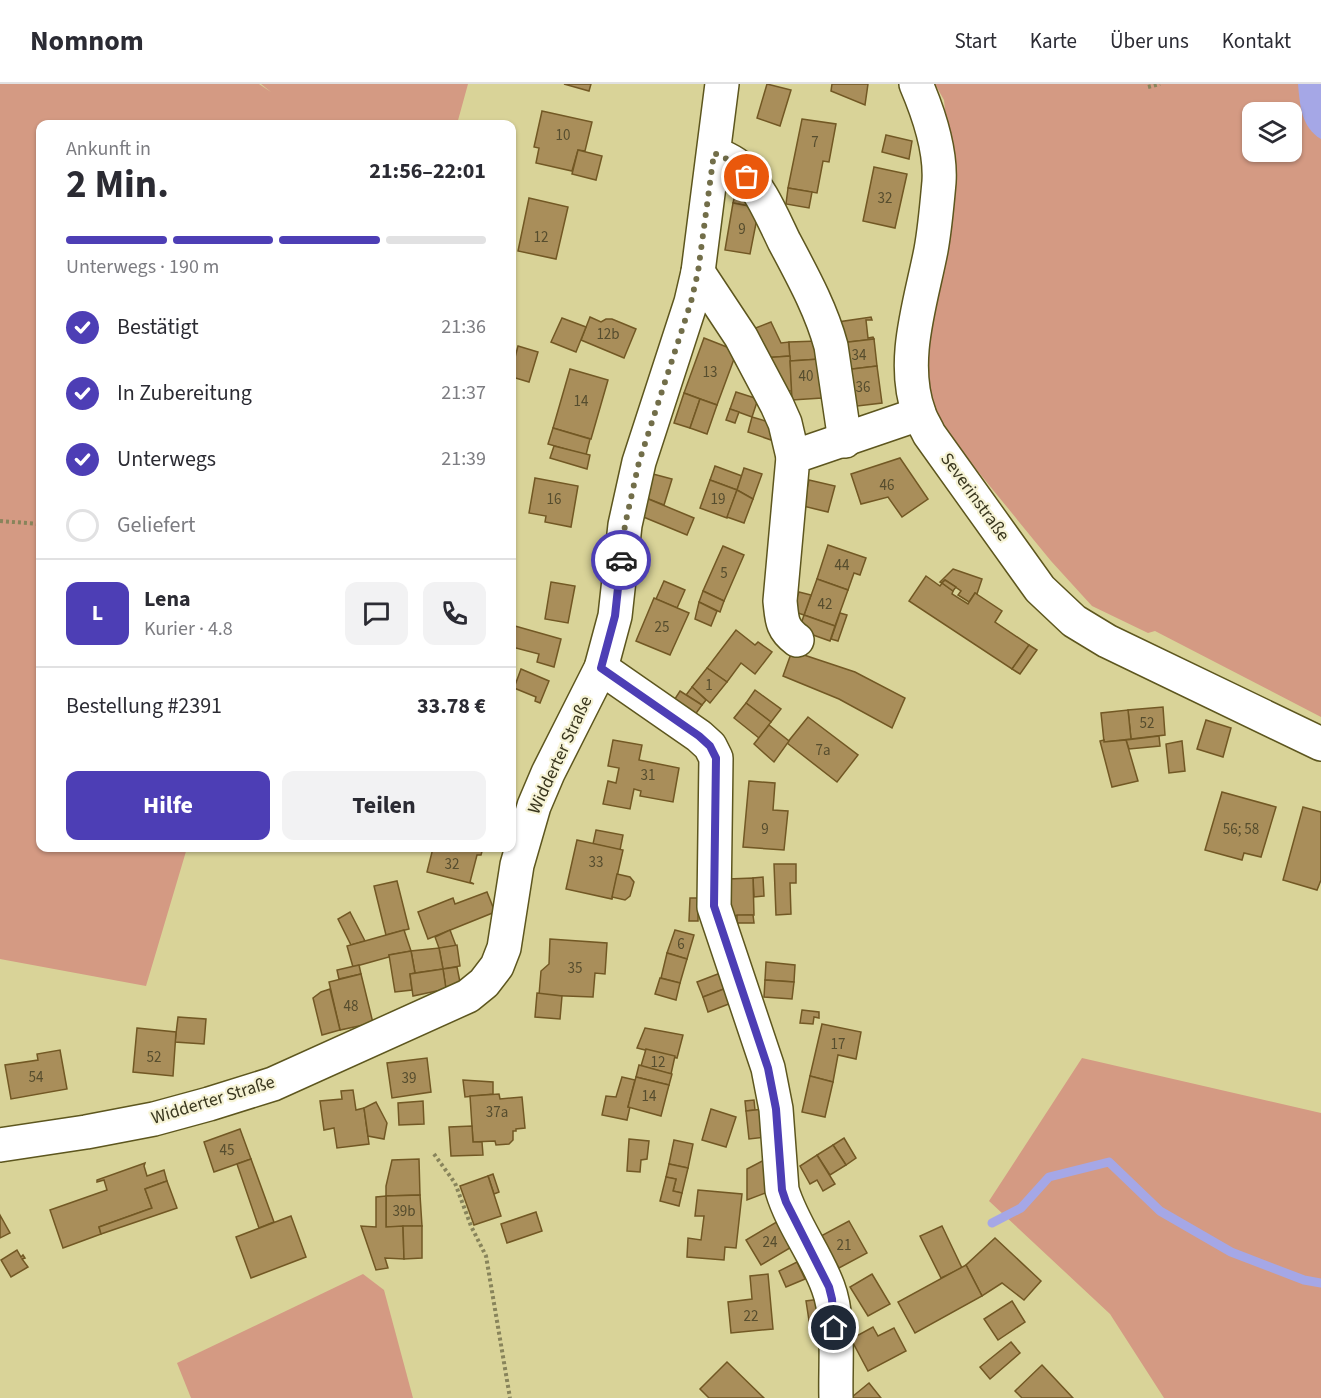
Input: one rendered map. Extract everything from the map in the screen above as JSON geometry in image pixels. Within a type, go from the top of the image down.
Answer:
[{"type":"street","name":"Widderter Straße","points":[[0,1145],[154,1119],[273,1084],[468,996],[497,966],[504,948],[517,865],[534,806],[557,754],[601,668],[615,616],[625,525],[639,462],[691,302],[698,272],[722,84]]},
{"type":"street","name":"Severinstraße","points":[[916,84],[934,136],[939,179],[931,249],[914,329],[913,391],[919,414],[941,450],[1040,589],[1074,621],[1107,641],[1321,744]]},
{"type":"street","points":[[714,153],[740,168],[753,186],[766,206],[811,293],[831,346],[845,441]]},
{"type":"street","points":[[698,272],[741,337],[785,423],[793,457],[780,601],[787,632],[797,640]]},
{"type":"street","points":[[793,457],[919,414]]},
{"type":"street","points":[[601,668],[699,736],[710,746],[716,758],[714,906],[768,1068],[776,1109],[782,1190],[832,1299],[836,1398]]},
{"type":"path","points":[[1148,87],[1160,84]]},
{"type":"path","points":[[0,521],[36,524]]},
{"type":"path","points":[[434,1154],[455,1183],[471,1226],[486,1256],[510,1398]]},
{"type":"shaded area","points":[[0,84],[259,84],[271,92],[261,84],[468,84],[458,120],[36,120],[36,852],[186,852],[146,986],[0,959]]},
{"type":"shaded area","points":[[935,84],[1321,84],[1321,717],[1155,631],[1148,633],[1092,606],[1051,561],[931,414],[928,351],[954,198],[944,100]]},
{"type":"shaded area","points":[[1082,1058],[1321,1113],[1321,1398],[1164,1398],[1110,1314],[989,1201]]},
{"type":"shaded area","points":[[363,1274],[384,1290],[413,1398],[191,1398],[177,1363]]},
{"type":"water","points":[[1298,84],[1321,84],[1321,139],[1305,122]]},
{"type":"building","points":[[564,84],[591,84],[589,91]]},
{"type":"building","points":[[767,84],[791,90],[780,126],[757,118]]},
{"type":"building","points":[[832,84],[868,84],[865,105],[831,91]]},
{"type":"building","points":[[542,111],[592,122],[585,151],[578,150],[572,171],[536,163],[539,148],[534,147]]},
{"type":"building","points":[[802,119],[836,124],[829,162],[823,161],[817,193],[788,188]]},
{"type":"building","points":[[886,135],[912,141],[909,159],[882,152]]},
{"type":"building","points":[[578,150],[602,156],[596,180],[572,174]]},
{"type":"building","points":[[874,167],[907,174],[895,228],[863,221]]},
{"type":"building","points":[[788,188],[812,192],[809,208],[786,204]]},
{"type":"building","points":[[736,190],[748,192],[759,208],[733,203]]},
{"type":"building","points":[[529,198],[568,207],[556,259],[518,251]]},
{"type":"building","points":[[733,203],[759,208],[750,254],[725,250]]},
{"type":"building","points":[[590,317],[601,322],[612,319],[636,329],[624,358],[581,340]]},
{"type":"building","points":[[871,317],[872,320],[866,320],[868,338],[873,337],[874,339],[841,343],[838,322]]},
{"type":"building","points":[[562,318],[586,327],[576,352],[551,342]]},
{"type":"building","points":[[771,322],[781,343],[789,342],[790,356],[762,358],[748,331]]},
{"type":"building","points":[[704,338],[737,351],[717,405],[684,393]]},
{"type":"building","points":[[874,339],[877,366],[844,370],[840,343]]},
{"type":"building","points":[[818,341],[820,359],[790,361],[789,342]]},
{"type":"building","points":[[518,346],[538,352],[529,382],[516,378]]},
{"type":"building","points":[[790,356],[792,391],[778,391],[762,358]]},
{"type":"building","points":[[820,359],[822,398],[792,400],[790,361]]},
{"type":"building","points":[[877,366],[882,403],[849,407],[844,370]]},
{"type":"building","points":[[570,369],[608,380],[591,439],[553,428]]},
{"type":"building","points":[[736,392],[758,399],[752,417],[730,409]]},
{"type":"building","points":[[684,393],[700,399],[690,428],[674,423]]},
{"type":"building","points":[[700,399],[717,405],[707,434],[690,428]]},
{"type":"building","points":[[730,409],[739,412],[735,423],[726,420]]},
{"type":"building","points":[[752,417],[776,424],[771,440],[748,432]]},
{"type":"building","points":[[553,428],[590,439],[586,455],[548,444]]},
{"type":"building","points":[[554,446],[590,455],[587,469],[550,458]]},
{"type":"building","points":[[900,458],[928,499],[902,517],[888,497],[861,504],[851,474]]},
{"type":"building","points":[[715,466],[742,476],[737,490],[710,480]]},
{"type":"building","points":[[744,468],[762,474],[753,499],[737,490]]},
{"type":"building","points":[[653,474],[672,479],[664,505],[646,498]]},
{"type":"building","points":[[535,478],[578,486],[571,527],[545,522],[546,516],[529,513]]},
{"type":"building","points":[[710,480],[737,490],[727,518],[700,508]]},
{"type":"building","points":[[809,480],[835,486],[828,512],[803,506]]},
{"type":"building","points":[[737,490],[753,499],[744,523],[727,517]]},
{"type":"building","points":[[646,498],[694,518],[687,535],[641,516]]},
{"type":"building","points":[[828,545],[866,558],[860,575],[854,573],[848,590],[817,579]]},
{"type":"building","points":[[723,546],[744,555],[724,601],[703,591]]},
{"type":"building","points":[[953,569],[982,579],[977,594],[975,593],[969,602],[958,595],[961,591],[945,580],[940,582]]},
{"type":"building","points":[[926,576],[940,586],[942,583],[953,591],[952,594],[968,604],[975,593],[1002,611],[995,622],[1029,645],[1012,669],[909,601]]},
{"type":"building","points":[[817,579],[848,590],[835,626],[804,615]]},
{"type":"building","points":[[945,580],[956,587],[953,591],[942,583]]},
{"type":"building","points":[[664,581],[685,590],[677,608],[656,599]]},
{"type":"building","points":[[551,582],[575,586],[568,623],[545,619]]},
{"type":"building","points":[[703,591],[724,601],[720,612],[699,602]]},
{"type":"building","points":[[799,592],[811,595],[804,615],[792,611]]},
{"type":"building","points":[[654,598],[689,613],[670,655],[636,641]]},
{"type":"building","points":[[699,602],[717,611],[711,626],[695,619]]},
{"type":"building","points":[[840,613],[847,615],[838,641],[831,639]]},
{"type":"building","points":[[804,615],[835,626],[830,641],[799,630]]},
{"type":"building","points":[[516,626],[561,639],[554,667],[537,662],[539,654],[516,648]]},
{"type":"building","points":[[736,630],[755,645],[758,642],[772,652],[755,674],[741,663],[727,682],[707,668]]},
{"type":"building","points":[[1029,645],[1037,650],[1020,674],[1012,669]]},
{"type":"building","points":[[792,651],[855,672],[905,698],[892,728],[839,699],[783,676]]},
{"type":"building","points":[[707,668],[727,682],[710,703],[692,687]]},
{"type":"building","points":[[521,669],[549,681],[540,703],[535,701],[536,697],[516,689]]},
{"type":"building","points":[[692,687],[706,700],[702,705],[686,695]]},
{"type":"building","points":[[755,690],[781,709],[771,722],[746,703]]},
{"type":"building","points":[[680,691],[702,705],[692,719],[671,705]]},
{"type":"building","points":[[746,703],[771,722],[759,738],[734,718]]},
{"type":"building","points":[[1163,707],[1165,735],[1131,739],[1128,710]]},
{"type":"building","points":[[1128,710],[1131,739],[1104,742],[1101,713]]},
{"type":"building","points":[[808,717],[858,755],[837,782],[787,743]]},
{"type":"building","points":[[1206,720],[1231,728],[1223,757],[1197,749]]},
{"type":"building","points":[[769,725],[789,741],[774,762],[754,744]]},
{"type":"building","points":[[1159,736],[1160,746],[1129,749],[1126,740]]},
{"type":"building","points":[[613,740],[642,745],[639,760],[679,768],[673,802],[640,796],[641,791],[634,789],[630,809],[603,804],[608,781],[616,783],[619,768],[608,766]]},
{"type":"building","points":[[1104,740],[1104,742],[1126,740],[1138,781],[1112,787],[1100,741]]},
{"type":"building","points":[[1182,741],[1185,771],[1169,773],[1166,744]]},
{"type":"building","points":[[749,781],[775,783],[773,810],[788,811],[784,850],[743,847]]},
{"type":"building","points":[[1222,792],[1276,807],[1261,857],[1244,853],[1242,860],[1205,850]]},
{"type":"building","points":[[1303,807],[1321,812],[1321,880],[1317,890],[1283,880]]},
{"type":"building","points":[[596,830],[623,835],[620,850],[593,844]]},
{"type":"building","points":[[577,840],[623,850],[612,899],[566,889]]},
{"type":"building","points":[[432,852],[482,852],[481,855],[477,855],[470,882],[474,884],[427,872]]},
{"type":"building","points":[[774,864],[796,864],[796,883],[790,883],[791,914],[776,915]]},
{"type":"building","points":[[617,874],[630,877],[634,882],[630,896],[625,900],[612,897]]},
{"type":"building","points":[[763,877],[764,896],[754,897],[753,878]]},
{"type":"building","points":[[753,878],[754,915],[729,916],[728,879]]},
{"type":"building","points":[[397,881],[409,929],[386,935],[374,886]]},
{"type":"building","points":[[487,892],[495,912],[428,939],[418,912],[453,898],[455,904]]},
{"type":"building","points":[[690,898],[698,898],[698,921],[689,921]]},
{"type":"building","points":[[350,912],[365,941],[351,945],[338,919]]},
{"type":"building","points":[[737,915],[753,915],[754,923],[737,923]]},
{"type":"building","points":[[404,930],[411,951],[389,955],[389,957],[353,967],[347,946]]},
{"type":"building","points":[[450,930],[456,946],[439,948],[435,937]]},
{"type":"building","points":[[675,930],[694,935],[687,959],[667,953]]},
{"type":"building","points":[[550,939],[607,943],[605,974],[595,973],[593,997],[539,995],[541,971],[549,964]]},
{"type":"building","points":[[457,945],[460,966],[443,969],[439,948]]},
{"type":"building","points":[[439,948],[443,969],[415,973],[411,951]]},
{"type":"building","points":[[411,951],[415,973],[410,974],[412,990],[395,992],[389,955]]},
{"type":"building","points":[[667,953],[687,959],[680,983],[661,978]]},
{"type":"building","points":[[766,962],[795,965],[794,982],[765,980]]},
{"type":"building","points":[[359,965],[361,974],[339,979],[337,970]]},
{"type":"building","points":[[457,967],[461,987],[446,989],[443,969]]},
{"type":"building","points":[[443,969],[446,989],[413,996],[410,974]]},
{"type":"building","points":[[723,972],[729,987],[703,997],[697,982]]},
{"type":"building","points":[[361,974],[373,1023],[340,1030],[329,982]]},
{"type":"building","points":[[660,978],[680,983],[676,1000],[655,994]]},
{"type":"building","points":[[765,980],[794,982],[792,999],[764,997]]},
{"type":"building","points":[[729,987],[734,1002],[708,1012],[703,997]]},
{"type":"building","points":[[330,989],[340,1030],[322,1035],[313,998]]},
{"type":"building","points":[[537,993],[562,996],[560,1019],[535,1017]]},
{"type":"building","points":[[802,1010],[819,1012],[819,1018],[814,1017],[813,1024],[800,1023]]},
{"type":"building","points":[[178,1017],[206,1019],[204,1044],[175,1042]]},
{"type":"building","points":[[822,1024],[861,1032],[856,1059],[838,1055],[833,1082],[810,1076]]},
{"type":"building","points":[[137,1028],[176,1032],[173,1076],[133,1072]]},
{"type":"building","points":[[645,1028],[683,1035],[677,1058],[637,1048]]},
{"type":"building","points":[[646,1049],[675,1056],[671,1074],[641,1066]]},
{"type":"building","points":[[60,1050],[67,1089],[11,1099],[5,1065],[38,1060],[37,1054]]},
{"type":"building","points":[[427,1058],[431,1092],[392,1098],[387,1063]]},
{"type":"building","points":[[639,1065],[672,1074],[669,1085],[636,1077]]},
{"type":"building","points":[[810,1076],[833,1082],[825,1117],[802,1112]]},
{"type":"building","points":[[622,1077],[635,1080],[627,1120],[602,1115],[606,1096],[616,1097]]},
{"type":"building","points":[[636,1077],[669,1085],[661,1116],[628,1107]]},
{"type":"building","points":[[463,1080],[493,1082],[493,1094],[465,1097]]},
{"type":"building","points":[[353,1090],[356,1110],[364,1108],[369,1144],[337,1148],[334,1128],[324,1130],[320,1101],[342,1099],[341,1091]]},
{"type":"building","points":[[499,1094],[500,1099],[522,1097],[525,1128],[513,1131],[513,1140],[509,1144],[496,1145],[495,1141],[473,1142],[470,1096]]},
{"type":"building","points":[[754,1100],[755,1110],[746,1111],[745,1101]]},
{"type":"building","points":[[423,1101],[424,1124],[399,1125],[398,1103]]},
{"type":"building","points":[[376,1102],[387,1123],[384,1139],[368,1136],[364,1108]]},
{"type":"building","points":[[711,1109],[736,1117],[726,1147],[702,1140]]},
{"type":"building","points":[[764,1109],[766,1137],[749,1139],[746,1111]]},
{"type":"building","points":[[472,1126],[473,1142],[482,1142],[483,1155],[451,1156],[449,1127]]},
{"type":"building","points":[[240,1129],[251,1159],[214,1172],[204,1142]]},
{"type":"building","points":[[844,1138],[856,1158],[846,1165],[833,1145]]},
{"type":"building","points":[[629,1139],[649,1141],[647,1159],[641,1160],[640,1172],[627,1171]]},
{"type":"building","points":[[674,1140],[693,1144],[688,1168],[669,1164]]},
{"type":"building","points":[[833,1145],[846,1165],[830,1175],[817,1155]]},
{"type":"building","points":[[817,1155],[835,1184],[823,1191],[817,1180],[810,1184],[800,1166]]},
{"type":"building","points":[[770,1157],[773,1190],[747,1200],[747,1169]]},
{"type":"building","points":[[251,1159],[274,1222],[259,1228],[237,1164]]},
{"type":"building","points":[[419,1159],[420,1195],[386,1196],[392,1160]]},
{"type":"building","points":[[145,1163],[147,1176],[164,1170],[167,1181],[145,1189],[152,1208],[99,1227],[101,1234],[63,1248],[50,1210],[107,1190],[104,1180],[97,1182],[97,1180]]},
{"type":"building","points":[[669,1164],[688,1168],[682,1193],[673,1191],[676,1179],[666,1177]]},
{"type":"building","points":[[493,1174],[499,1192],[494,1194],[488,1176]]},
{"type":"building","points":[[488,1176],[501,1216],[474,1225],[460,1186]]},
{"type":"building","points":[[666,1177],[676,1179],[673,1191],[682,1193],[679,1206],[660,1201]]},
{"type":"building","points":[[167,1181],[177,1208],[101,1234],[99,1227],[152,1208],[145,1189]]},
{"type":"building","points":[[698,1190],[742,1194],[736,1248],[725,1247],[724,1260],[687,1257],[688,1238],[701,1240],[704,1216],[695,1216]]},
{"type":"building","points":[[420,1195],[422,1226],[386,1227],[386,1196]]},
{"type":"building","points":[[386,1196],[386,1227],[403,1226],[404,1259],[385,1258],[388,1268],[376,1270],[361,1226],[376,1227],[376,1197]]},
{"type":"building","points":[[536,1212],[542,1231],[507,1243],[501,1224]]},
{"type":"building","points":[[0,1215],[10,1233],[0,1238]]},
{"type":"building","points":[[291,1216],[306,1257],[251,1278],[236,1237]]},
{"type":"building","points":[[780,1220],[795,1245],[761,1265],[746,1240]]},
{"type":"building","points":[[849,1221],[867,1253],[839,1268],[821,1236]]},
{"type":"building","points":[[403,1226],[422,1226],[422,1258],[404,1259]]},
{"type":"building","points":[[942,1226],[962,1268],[941,1278],[920,1236]]},
{"type":"building","points":[[995,1238],[1041,1281],[1024,1300],[1002,1283],[982,1296],[966,1265]]},
{"type":"building","points":[[17,1250],[21,1257],[23,1255],[25,1258],[22,1259],[28,1267],[11,1277],[1,1260]]},
{"type":"building","points":[[797,1262],[805,1279],[786,1287],[779,1271]]},
{"type":"building","points":[[966,1265],[982,1296],[915,1333],[898,1302]]},
{"type":"building","points":[[768,1274],[773,1329],[731,1333],[728,1302],[752,1299],[750,1276]]},
{"type":"building","points":[[872,1274],[890,1304],[868,1316],[850,1287]]},
{"type":"building","points":[[820,1299],[824,1325],[810,1327],[806,1301]]},
{"type":"building","points":[[1012,1301],[1025,1322],[998,1340],[984,1319]]},
{"type":"building","points":[[873,1327],[878,1336],[894,1328],[906,1351],[868,1371],[851,1339]]},
{"type":"building","points":[[1011,1342],[1020,1353],[990,1379],[980,1367]]},
{"type":"building","points":[[727,1362],[764,1398],[709,1398],[700,1389]]},
{"type":"building","points":[[1042,1365],[1073,1398],[1022,1398],[1015,1391]]},
{"type":"building","points":[[869,1383],[881,1398],[852,1397]]},
{"type":"waterway","points":[[992,1223],[1021,1208],[1049,1177],[1109,1162],[1160,1211],[1231,1252],[1304,1280],[1321,1283]]},
{"type":"way so far","points":[[621,560],[625,525],[639,462],[691,302],[698,272],[714,153],[733,162],[747,177]]},
{"type":"route","points":[[621,560],[615,616],[601,668],[699,736],[710,746],[716,758],[714,906],[768,1068],[776,1109],[782,1190],[829,1287],[834,1328]]}]
